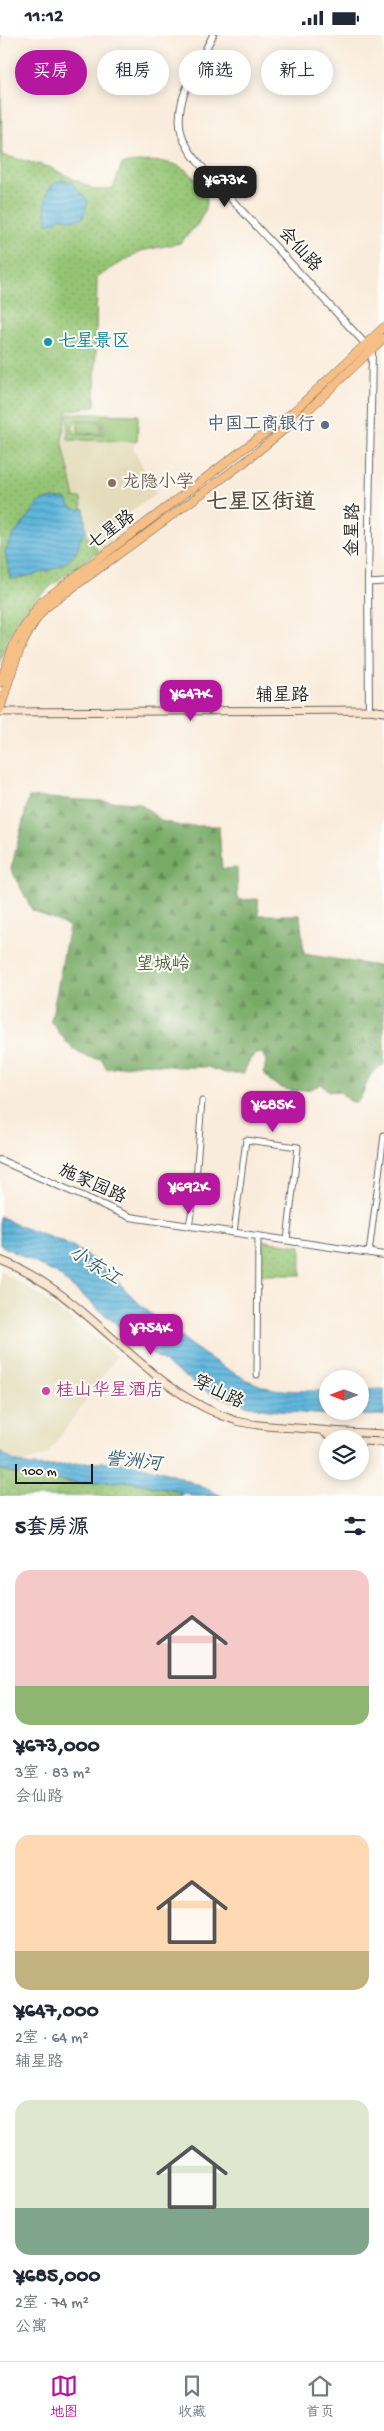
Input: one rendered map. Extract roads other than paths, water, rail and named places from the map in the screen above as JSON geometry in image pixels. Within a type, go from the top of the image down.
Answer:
[{"type":"main road","name":"七星路","points":[[0,711],[17,656],[31,625],[45,608],[246,461],[307,411],[369,348],[384,327]]},
{"type":"main road","name":"七星路","points":[[0,683],[15,641],[40,603],[294,411],[369,348],[384,338]]},
{"type":"main road","name":"辅星路","points":[[0,711],[369,710],[384,712]]},
{"type":"main road","name":"穿山路","points":[[0,1261],[43,1282],[69,1301],[161,1379],[211,1410],[237,1421],[265,1426],[384,1434]]},
{"type":"main road","name":"穿山路","points":[[315,1430],[319,1431]]},
{"type":"main road","points":[[369,1441],[384,1442]]},
{"type":"street","name":"会仙路","points":[[213,35],[180,105],[181,130],[187,147],[207,173],[369,348]]},
{"type":"street","name":"金星路","points":[[369,348],[369,710]]},
{"type":"street","points":[[368,583],[384,582]]},
{"type":"street","points":[[188,1226],[195,1192],[202,1101]]},
{"type":"street","points":[[369,1253],[384,1135]]},
{"type":"street","points":[[234,1233],[246,1139],[298,1147],[287,1240]]},
{"type":"street","name":"施家园路","points":[[0,1160],[130,1217],[384,1255]]},
{"type":"street","points":[[257,1375],[258,1236]]},
{"type":"water","points":[[62,180],[71,182],[88,201],[83,217],[74,220],[61,217],[47,224],[46,197],[51,187]]},
{"type":"water","points":[[52,498],[67,499],[70,506],[79,510],[84,508],[86,531],[82,536],[78,549],[71,558],[57,567],[15,579],[10,578],[5,552],[10,540],[40,502]]},
{"type":"water","name":"小东江","points":[[0,1216],[73,1247],[107,1271],[142,1306],[168,1328],[229,1370],[267,1388],[319,1391],[319,1414],[267,1410],[237,1403],[210,1393],[148,1351],[57,1274],[0,1245]]},
{"type":"water","points":[[384,1389],[384,1415],[369,1415],[369,1390]]},
{"type":"water","points":[[0,1452],[15,1461],[29,1465],[52,1466],[112,1462],[141,1466],[196,1484],[222,1496],[191,1496],[187,1494],[181,1496],[180,1492],[127,1481],[78,1484],[54,1479],[45,1480],[0,1470]]},
{"type":"place","name":"七星景区","points":[[48,342]]},
{"type":"place","name":"中国工商银行","points":[[325,425]]},
{"type":"place","name":"龙隐小学","points":[[112,483]]},
{"type":"place","name":"桂山华星酒店","points":[[46,1391]]},
{"type":"district","name":"七星区街道","points":[[261,504]]},
{"type":"park label","name":"望城岭","points":[[163,965]]},
{"type":"water label","name":"訾洲河","points":[[133,1463]]}]
